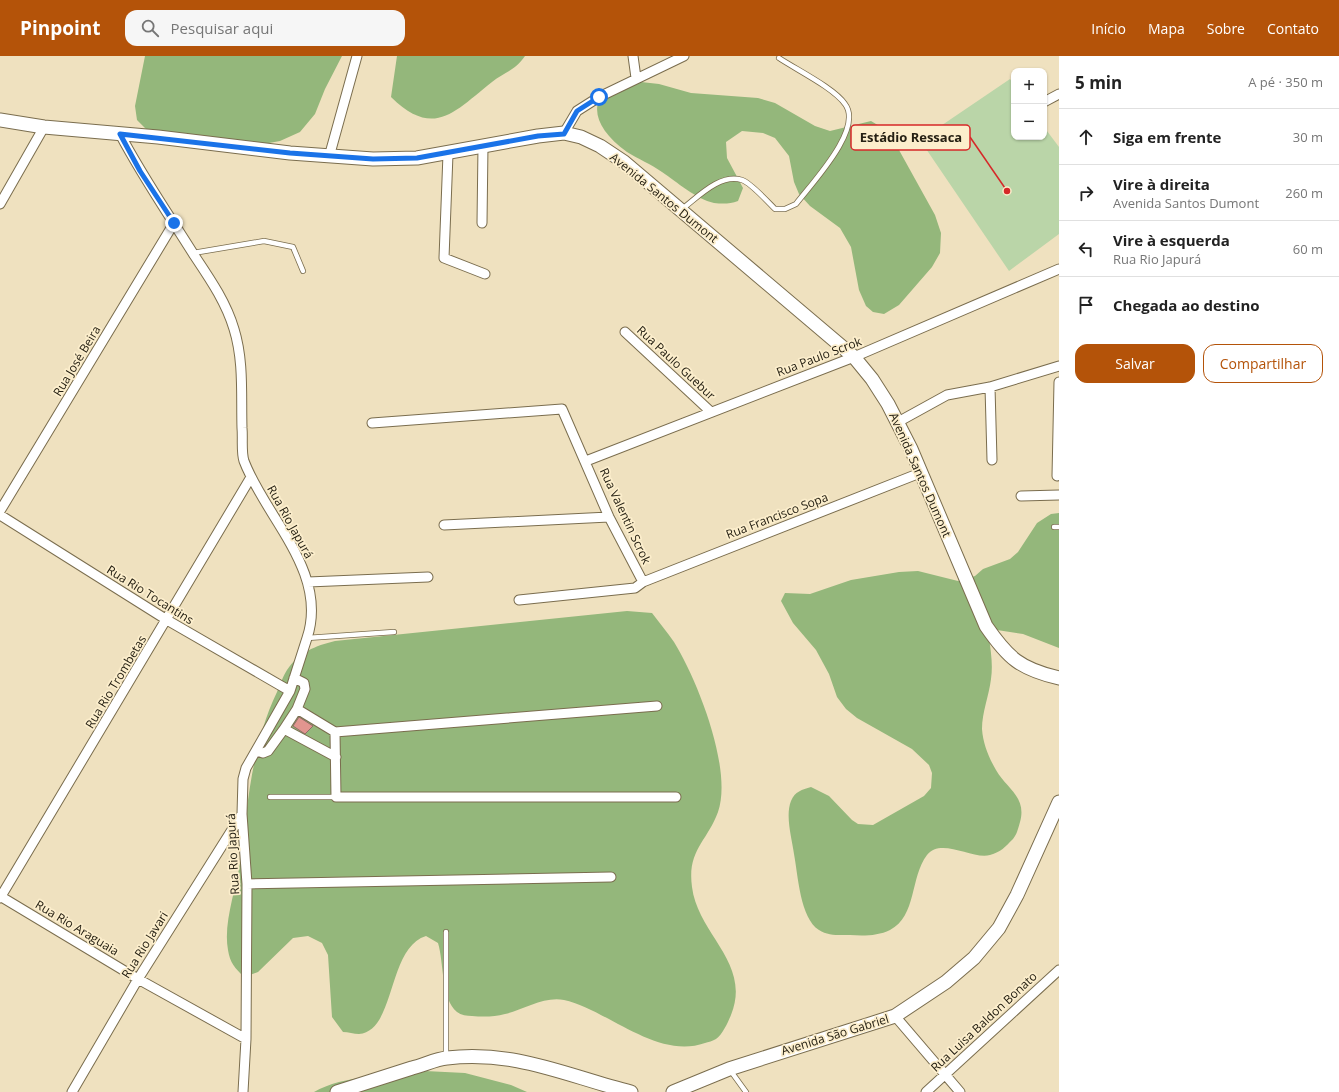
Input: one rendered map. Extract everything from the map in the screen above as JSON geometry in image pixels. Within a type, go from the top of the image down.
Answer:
[{"type":"street","points":[[330,157],[357,56]]},
{"type":"street","points":[[633,56],[636,78]]},
{"type":"street","points":[[564,134],[577,111],[599,97],[684,56]]},
{"type":"street","points":[[1047,100],[1059,94]]},
{"type":"street","name":"Avenida Santos Dumont","points":[[0,120],[44,127],[330,157],[373,159],[417,158],[448,154],[538,136],[564,134],[581,137],[600,146],[624,162],[854,357],[872,379],[898,422],[912,449],[920,473],[986,626],[1003,650],[1020,664],[1038,673],[1059,678]]},
{"type":"street","points":[[0,204],[44,127]]},
{"type":"street","name":"Rua Rio Japurá","points":[[120,134],[140,171],[223,301],[234,329],[240,354],[244,459],[251,477],[299,558],[308,582],[311,608],[310,631],[290,691],[246,768],[243,779],[242,814],[247,884],[245,1089]]},
{"type":"street","points":[[482,223],[483,146]]},
{"type":"street","points":[[448,154],[444,258],[485,274]]},
{"type":"street","name":"Rua José Beira","points":[[0,511],[174,223]]},
{"type":"street","name":"Rua Paulo Scrok","points":[[586,461],[854,357],[1059,269]]},
{"type":"street","name":"Rua Paulo Guebur","points":[[625,332],[711,412]]},
{"type":"street","points":[[898,422],[947,395],[990,387],[1059,366]]},
{"type":"street","points":[[1057,476],[1059,382]]},
{"type":"street","points":[[990,387],[992,460]]},
{"type":"street","name":"Rua Valentin Scrok","points":[[372,422],[562,409],[586,461],[609,517],[643,582]]},
{"type":"street","name":"Rua Francisco Sopa","points":[[519,600],[634,588],[643,582],[920,473]]},
{"type":"street","name":"Rua Rio Trombetas","points":[[0,897],[167,620],[251,477]]},
{"type":"street","points":[[1021,496],[1059,495]]},
{"type":"street","name":"Rua Rio Tocantins","points":[[0,515],[167,620],[290,691]]},
{"type":"street","points":[[444,525],[609,517]]},
{"type":"street","points":[[308,582],[428,577]]},
{"type":"street","points":[[257,751],[264,753],[268,750],[298,709],[306,688],[304,683],[294,678]]},
{"type":"street","points":[[298,709],[335,732],[657,706]]},
{"type":"street","points":[[284,729],[336,757]]},
{"type":"street","points":[[335,732],[336,797],[676,797]]},
{"type":"street","name":"Avenida São Gabriel","points":[[673,1092],[692,1089],[729,1069],[895,1016],[946,982],[974,958],[999,928],[1017,895],[1059,802]]},
{"type":"street","name":"Rua Rio Javari","points":[[72,1092],[138,979],[242,814]]},
{"type":"street","points":[[247,884],[610,877]]},
{"type":"street","name":"Rua Rio Araguaia","points":[[0,897],[138,979],[246,1039]]},
{"type":"street","name":"Rua Luisa Baldon Bonato","points":[[926,1092],[1059,970]]},
{"type":"street","points":[[895,1016],[960,1092]]},
{"type":"street","points":[[337,1092],[446,1058],[479,1056],[519,1060],[554,1068],[600,1088],[631,1092]]},
{"type":"lane","points":[[681,210],[719,181],[731,179],[743,180],[775,209],[785,209],[796,204],[842,144],[848,130],[846,105],[838,96],[780,58]]},
{"type":"lane","points":[[193,253],[264,242],[293,248],[303,271]]},
{"type":"lane","points":[[307,638],[394,632]]},
{"type":"lane","points":[[270,797],[336,797]]},
{"type":"lane","points":[[446,932],[446,1058]]},
{"type":"lane","points":[[729,1069],[746,1092]]},
{"type":"green space","points":[[145,56],[342,56],[325,89],[315,114],[300,132],[280,141],[241,148],[147,130],[137,120],[135,106]]},
{"type":"green space","points":[[397,56],[525,56],[517,65],[496,79],[455,111],[432,119],[420,117],[406,110],[391,97]]},
{"type":"green space","points":[[1010,79],[1011,140],[1047,140],[1047,131],[1059,147],[1059,234],[1009,271],[920,140]]},
{"type":"green space","points":[[641,82],[659,84],[691,93],[758,98],[775,103],[815,126],[830,131],[871,121],[886,130],[894,141],[935,215],[941,233],[940,253],[932,267],[899,305],[884,314],[873,312],[866,306],[859,290],[851,247],[840,228],[810,206],[799,194],[794,182],[789,156],[775,138],[763,133],[742,131],[726,142],[727,158],[743,188],[738,201],[723,204],[714,203],[700,198],[658,169],[627,152],[613,141],[598,118],[597,107],[601,98],[609,90],[622,85]]},
{"type":"green space","points":[[1059,513],[1059,648],[1023,634],[997,630],[989,638],[992,658],[992,674],[983,716],[982,729],[987,751],[993,765],[1000,777],[1015,794],[1021,806],[1020,822],[1016,835],[1003,849],[990,855],[975,855],[949,848],[933,850],[927,855],[922,864],[905,915],[899,924],[890,930],[870,935],[834,935],[819,930],[808,916],[799,884],[789,820],[789,807],[795,795],[799,791],[811,787],[829,796],[852,820],[858,824],[873,825],[924,796],[931,788],[932,773],[929,765],[912,749],[857,718],[846,709],[837,697],[829,674],[816,650],[793,623],[781,601],[785,593],[810,594],[851,580],[899,572],[918,571],[958,581],[975,576],[983,569],[1010,559],[1018,552],[1037,523],[1051,514]]},
{"type":"green space","points":[[627,611],[652,613],[674,642],[693,678],[717,749],[721,772],[721,794],[718,812],[695,855],[691,874],[696,904],[722,950],[735,980],[736,997],[731,1015],[719,1037],[705,1043],[687,1046],[669,1045],[651,1040],[633,1032],[581,1005],[556,999],[541,1002],[497,1016],[480,1017],[462,1015],[452,1006],[448,998],[438,943],[426,936],[413,944],[404,956],[397,971],[380,1019],[371,1029],[359,1034],[343,1032],[332,1017],[328,955],[322,943],[308,936],[293,938],[258,972],[244,977],[238,971],[233,965],[229,955],[227,929],[240,863],[248,798],[256,755],[268,712],[286,672],[302,654],[321,645],[335,641]]},
{"type":"green space","points":[[425,1071],[465,1073],[511,1085],[527,1092],[314,1092],[326,1086],[353,1079]]},
{"type":"building","points":[[299,717],[313,726],[305,734],[293,726]]},
{"type":"place","name":"Estádio Ressaca","points":[[1007,191]]},
{"type":"route","points":[[174,223],[140,171],[120,134],[330,157],[373,159],[417,158],[448,154],[538,136],[564,134],[577,111],[599,97]]}]
